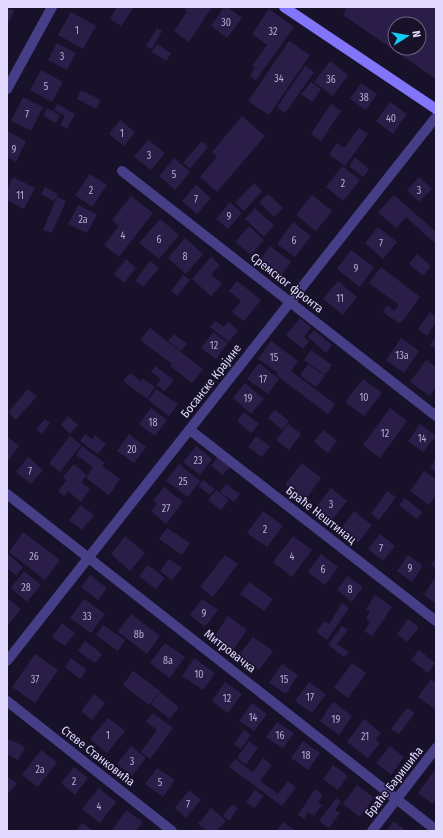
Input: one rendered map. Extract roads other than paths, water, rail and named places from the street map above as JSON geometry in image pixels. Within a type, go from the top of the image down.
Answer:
[{"type":"street","points":[[7,89],[52,7]]},
{"type":"street","points":[[284,7],[436,109]]},
{"type":"street","name":"Босанске Крајине","points":[[7,661],[436,117]]},
{"type":"street","name":"Сремског фронта","points":[[122,171],[436,416]]},
{"type":"street","name":"Браће Нештинац","points":[[190,430],[436,621]]},
{"type":"street","name":"Митровачка","points":[[7,494],[436,830]]},
{"type":"street","name":"Стеве Станковића","points":[[7,701],[172,831]]},
{"type":"street","name":"Браће Баришића","points":[[372,831],[436,748]]}]
